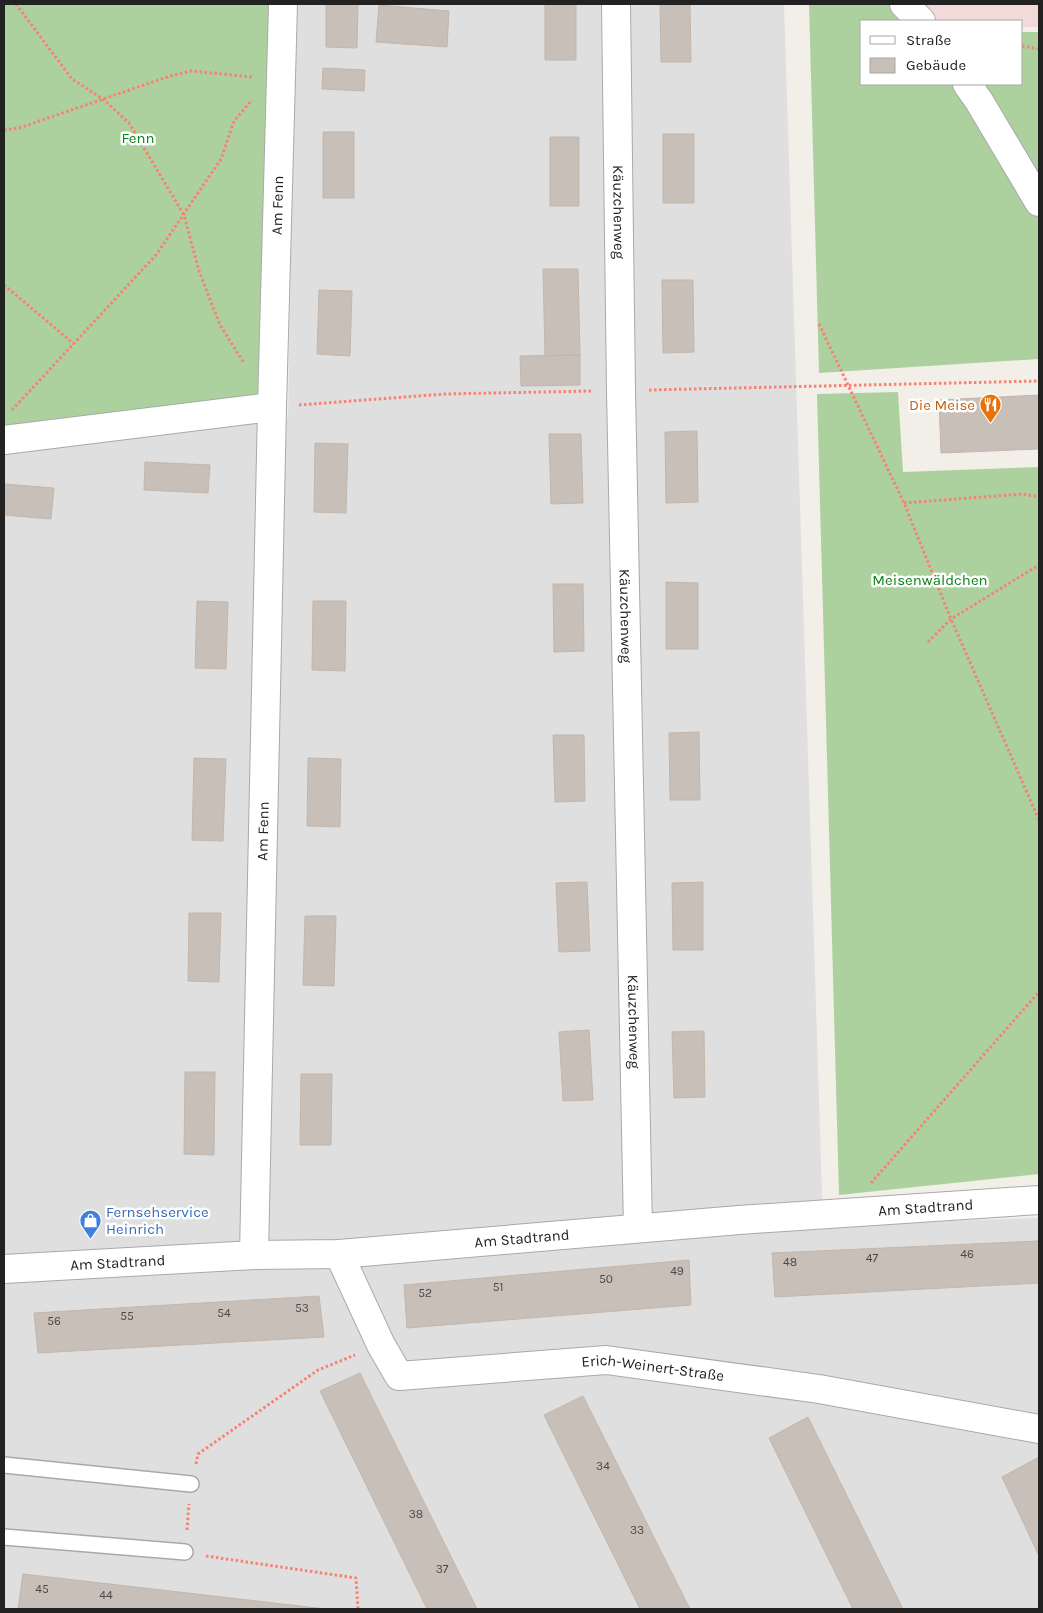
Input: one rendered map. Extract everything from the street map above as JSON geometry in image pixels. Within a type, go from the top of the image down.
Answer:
[{"type":"street","name":"Am Fenn","points":[[254,1255],[272,407],[283,4]]},
{"type":"street","name":"Käuzchenweg","points":[[616,4],[621,391],[638,1228]]},
{"type":"street","points":[[904,4],[920,20]]},
{"type":"street","points":[[967,85],[1039,202]]},
{"type":"street","points":[[4,440],[272,407]]},
{"type":"street","name":"Am Stadtrand","points":[[4,1269],[254,1255],[339,1254],[638,1228],[1039,1200]]},
{"type":"street","name":"Erich-Weinert-Straße","points":[[339,1254],[381,1345],[398,1376],[606,1360],[820,1389],[1039,1429]]},
{"type":"lane","points":[[4,1465],[191,1484]]},
{"type":"lane","points":[[4,1537],[185,1552]]},
{"type":"path","points":[[16,4],[72,79],[103,99],[129,123],[184,215],[198,271],[220,325],[246,366]]},
{"type":"path","points":[[1023,46],[1039,49]]},
{"type":"path","points":[[4,130],[19,128],[170,76],[191,71],[281,80]]},
{"type":"path","points":[[10,412],[156,255],[221,159],[234,121],[251,100],[266,86],[281,80]]},
{"type":"path","points":[[4,285],[74,344]]},
{"type":"path","points":[[819,324],[904,503],[951,619],[1039,820]]},
{"type":"path","points":[[272,407],[445,394],[1039,381]]},
{"type":"path","points":[[904,503],[1022,494],[1039,496]]},
{"type":"path","points":[[928,642],[951,619],[1039,565]]},
{"type":"path","points":[[845,1213],[1039,992]]},
{"type":"path","points":[[358,1609],[356,1578],[185,1552],[191,1484],[198,1454],[318,1370],[381,1345]]},
{"type":"shaded area","points":[[295,4],[784,4],[823,1225],[1039,1218],[1039,1609],[4,1609],[4,454],[288,417]]},
{"type":"shaded area","points":[[926,4],[1039,4],[1039,27],[1023,27],[1023,20],[936,20],[926,7]]},
{"type":"green space","name":"Fenn","points":[[4,4],[275,4],[265,398],[4,427]]},
{"type":"green space","points":[[809,4],[924,4],[924,11],[933,20],[860,20],[860,85],[1023,85],[1023,32],[1039,32],[1039,359],[819,373]]},
{"type":"green space","name":"Meisenwäldchen","points":[[898,392],[903,472],[1039,467],[1039,1174],[839,1195],[817,394]]},
{"type":"building","points":[[326,4],[358,4],[357,48],[326,47]]},
{"type":"building","points":[[545,4],[576,4],[576,60],[545,60]]},
{"type":"building","points":[[660,4],[690,4],[691,62],[661,62]]},
{"type":"building","points":[[379,5],[449,11],[447,47],[376,42]]},
{"type":"building","points":[[323,68],[365,70],[364,91],[322,89]]},
{"type":"building","points":[[323,132],[354,132],[354,198],[323,198]]},
{"type":"building","points":[[663,134],[694,134],[694,203],[663,203]]},
{"type":"building","points":[[550,137],[579,137],[579,206],[550,206]]},
{"type":"building","points":[[543,269],[578,269],[580,355],[545,356]]},
{"type":"building","points":[[662,280],[693,280],[694,352],[663,353]]},
{"type":"building","points":[[319,290],[352,291],[350,356],[317,354]]},
{"type":"building","points":[[580,355],[580,385],[521,386],[520,356]]},
{"type":"building","points":[[1039,395],[1039,449],[941,453],[939,400]]},
{"type":"building","points":[[697,431],[698,502],[666,503],[665,432]]},
{"type":"building","points":[[549,434],[581,434],[583,503],[551,504]]},
{"type":"building","points":[[315,443],[348,444],[346,513],[314,512]]},
{"type":"building","points":[[145,462],[210,465],[208,493],[144,490]]},
{"type":"building","points":[[4,484],[54,488],[51,519],[4,515]]},
{"type":"building","points":[[666,582],[698,583],[698,649],[666,649]]},
{"type":"building","points":[[553,584],[583,584],[584,651],[554,652]]},
{"type":"building","points":[[197,601],[228,602],[226,669],[195,668]]},
{"type":"building","points":[[313,601],[346,601],[345,671],[312,670]]},
{"type":"building","points":[[699,732],[700,800],[670,800],[669,733]]},
{"type":"building","points":[[553,735],[584,735],[585,801],[555,802]]},
{"type":"building","points":[[194,758],[226,759],[223,841],[192,840]]},
{"type":"building","points":[[308,758],[341,759],[340,827],[307,826]]},
{"type":"building","points":[[587,882],[590,951],[559,952],[556,883]]},
{"type":"building","points":[[703,882],[703,950],[673,950],[672,883]]},
{"type":"building","points":[[189,913],[221,913],[219,982],[188,981]]},
{"type":"building","points":[[305,916],[336,916],[334,986],[303,985]]},
{"type":"building","points":[[589,1030],[593,1100],[563,1101],[559,1032]]},
{"type":"building","points":[[704,1031],[705,1097],[674,1098],[672,1032]]},
{"type":"building","points":[[185,1072],[215,1072],[214,1155],[184,1154]]},
{"type":"building","points":[[301,1074],[332,1074],[331,1145],[300,1145]]},
{"type":"building","points":[[1039,1241],[1039,1283],[775,1297],[772,1253]]},
{"type":"building","points":[[689,1260],[691,1305],[407,1328],[404,1285]]},
{"type":"building","points":[[319,1296],[324,1337],[38,1353],[34,1313]]},
{"type":"building","points":[[360,1373],[477,1609],[427,1609],[320,1391]]},
{"type":"building","points":[[583,1396],[690,1609],[640,1609],[544,1415]]},
{"type":"building","points":[[808,1417],[903,1609],[853,1609],[769,1438]]},
{"type":"building","points":[[1039,1457],[1039,1556],[1002,1477]]},
{"type":"building","points":[[23,1574],[326,1609],[18,1609]]},
{"type":"place","name":"Die Meise","points":[[991,424]]},
{"type":"place","name":"Fernsehservice Heinrich","points":[[90,1240]]}]
